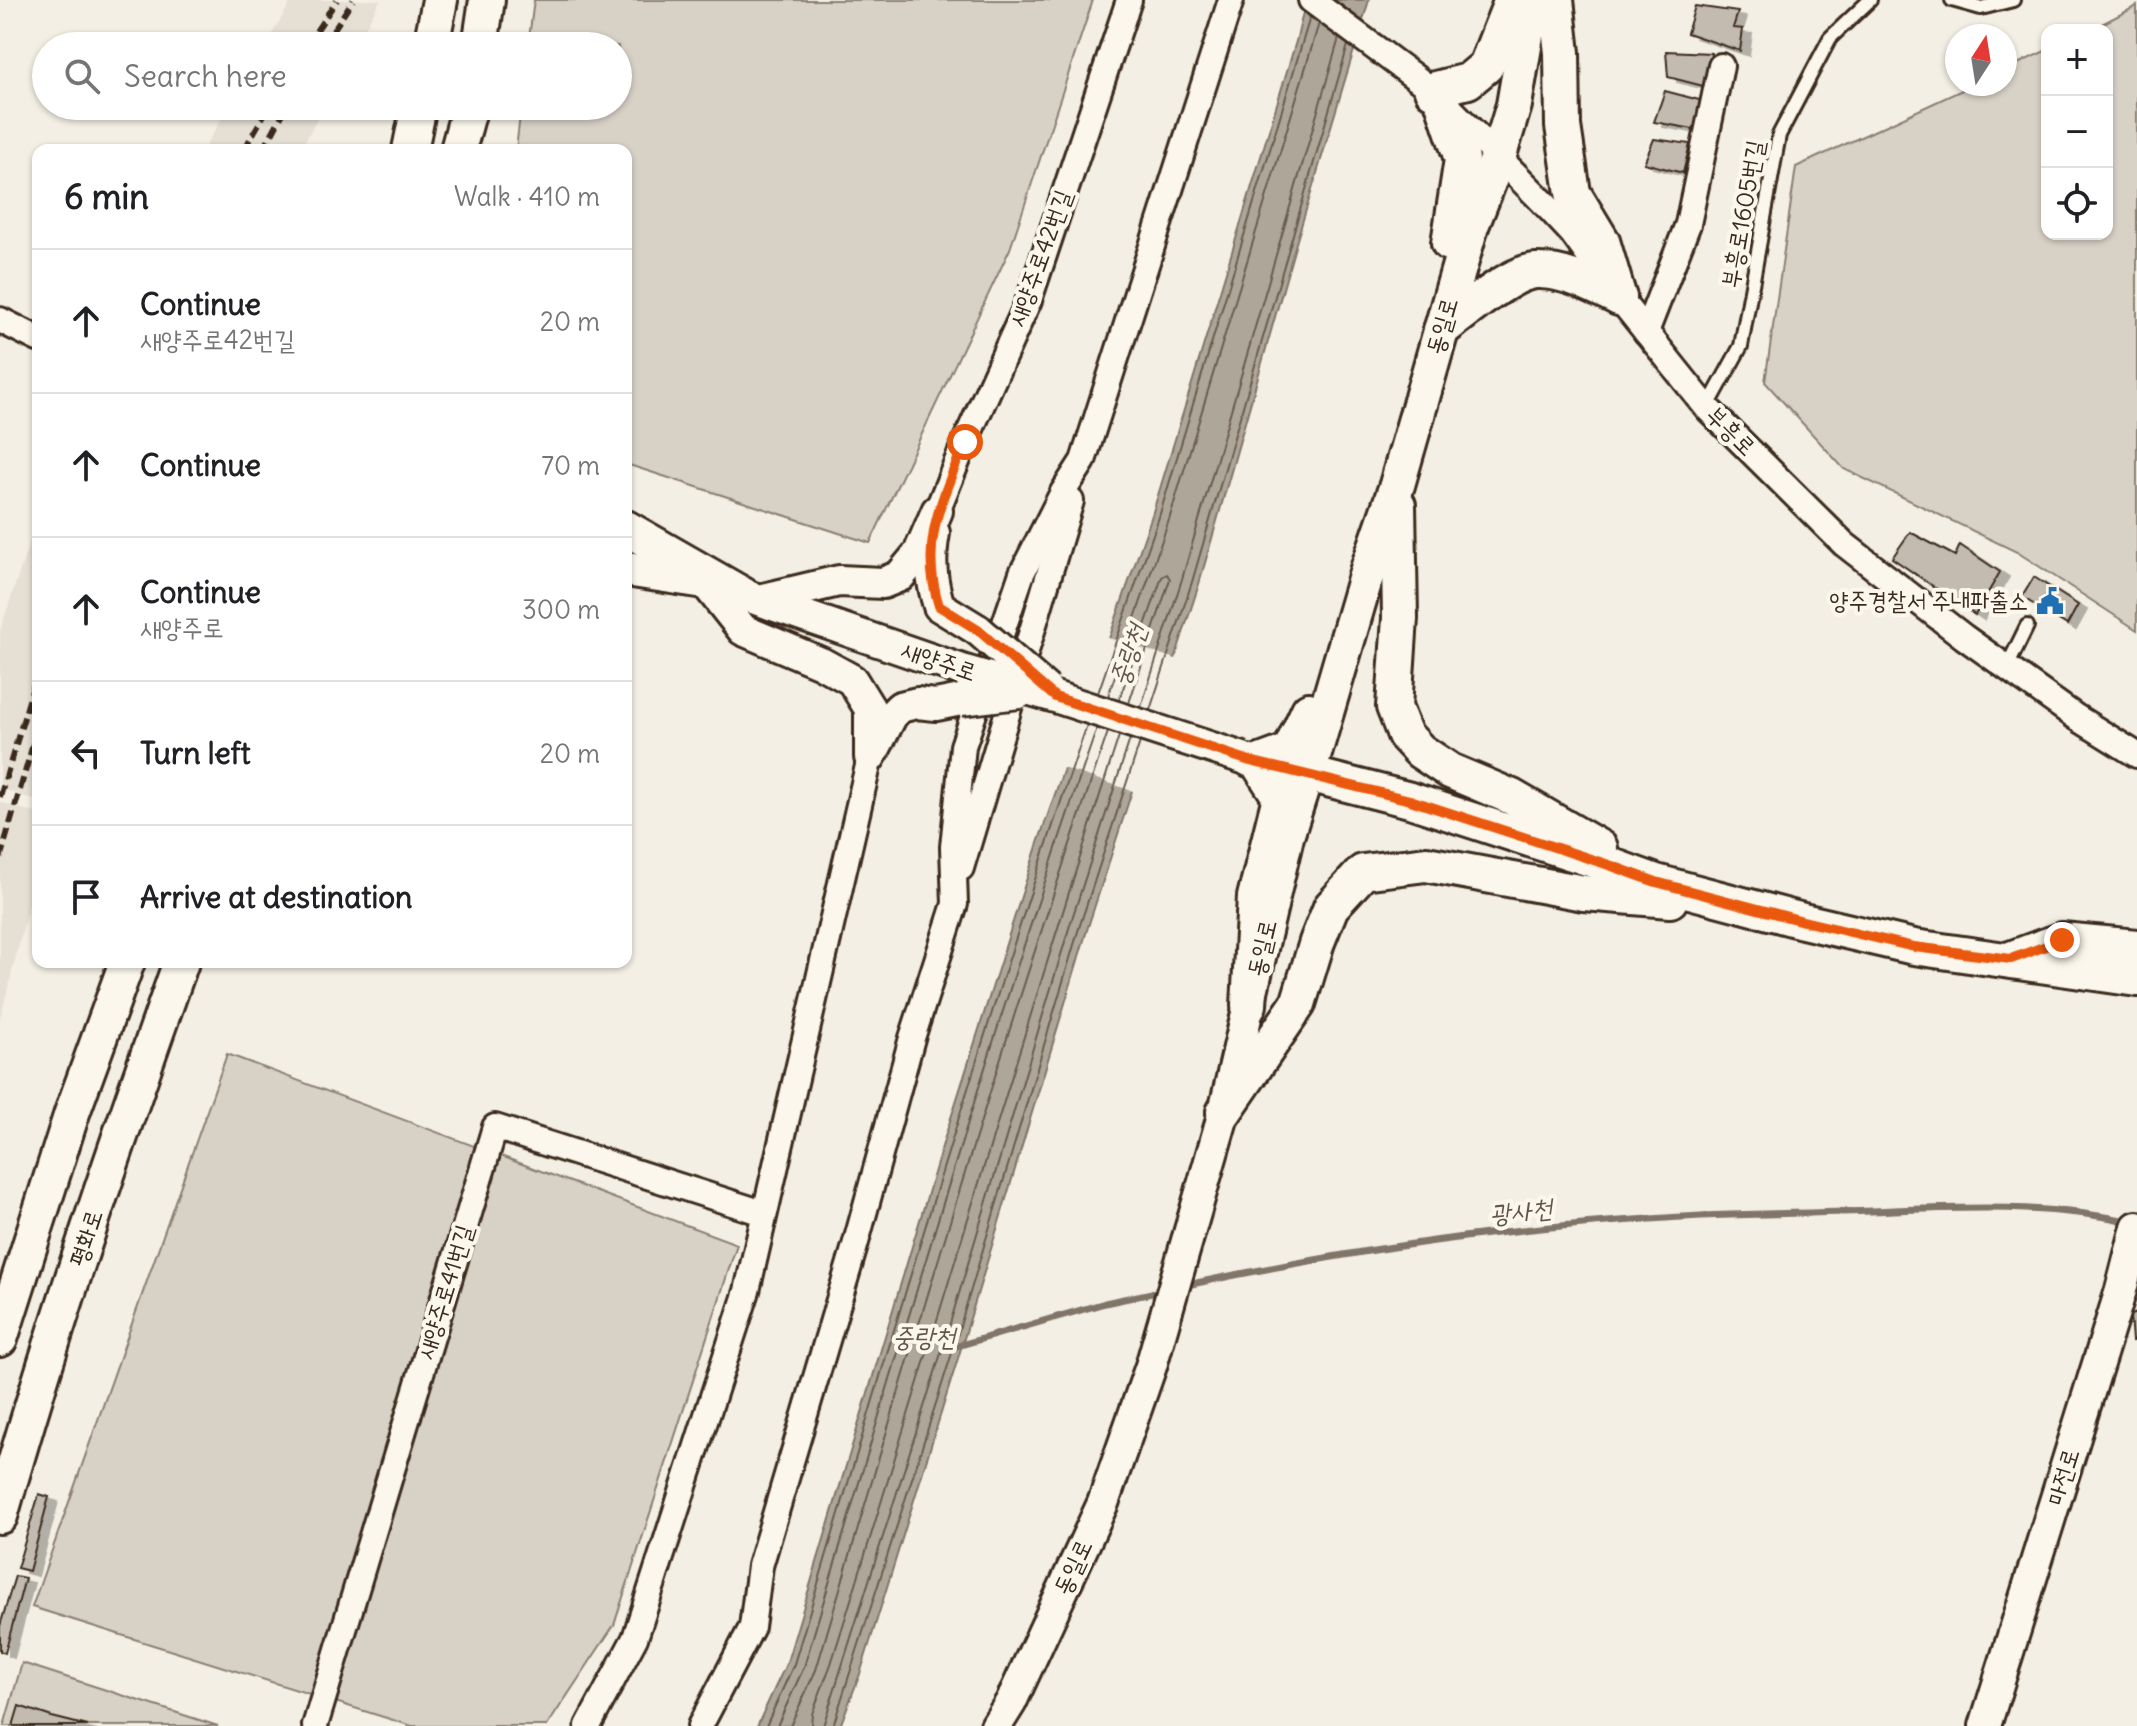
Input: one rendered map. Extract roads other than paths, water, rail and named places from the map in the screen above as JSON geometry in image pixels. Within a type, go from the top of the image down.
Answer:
[{"type":"main road","points":[[434,32],[440,0]]},
{"type":"main road","points":[[482,32],[487,0]]},
{"type":"main road","points":[[1438,343],[1462,159],[1437,95],[1468,81],[1486,66],[1512,0]]},
{"type":"main road","points":[[1498,158],[1514,105],[1532,0]]},
{"type":"main road","points":[[1556,0],[1562,53],[1563,126],[1573,193],[1602,241],[1619,298]]},
{"type":"main road","points":[[411,144],[416,120]]},
{"type":"main road","points":[[460,144],[466,120]]},
{"type":"main road","name":"동일로","points":[[1308,774],[1368,569],[1397,485],[1471,226],[1498,158]]},
{"type":"main road","points":[[1438,343],[1499,286],[1535,271],[1581,280],[1619,298]]},
{"type":"main road","points":[[1397,485],[1400,618],[1394,707],[1405,735],[1420,751],[1450,771],[1512,797],[1599,847],[1612,866]]},
{"type":"main road","points":[[632,531],[751,597]]},
{"type":"main road","points":[[1249,1005],[1255,897],[1280,797],[1250,761],[1290,751],[1368,569]]},
{"type":"main road","points":[[632,570],[702,581]]},
{"type":"main road","name":"새양주로","points":[[1308,774],[1410,800],[1656,882],[1741,905],[1914,947],[2137,979]]},
{"type":"main road","points":[[1224,1112],[1298,1004],[1331,907],[1363,872],[1426,864],[1584,893],[1741,905]]},
{"type":"main road","points":[[2011,959],[2062,940],[2137,947]]},
{"type":"main road","points":[[0,1339],[72,1113],[125,968]]},
{"type":"main road","name":"평화로","points":[[0,1516],[110,1162],[179,968]]},
{"type":"street","name":"새양주로42번길","points":[[937,511],[1029,300],[1129,0]]},
{"type":"street","points":[[955,891],[1083,461],[1231,0]]},
{"type":"street","name":"부흥로","points":[[1311,0],[1437,95],[1572,233],[1619,298],[1707,408],[1844,544],[2076,717],[2137,755]]},
{"type":"street","points":[[1646,332],[1688,224],[1721,66]]},
{"type":"street","points":[[0,320],[32,336]]},
{"type":"street","points":[[700,1726],[752,1627],[760,1566],[855,1246],[912,1038],[955,904],[953,847],[963,746],[1022,573],[1063,492],[1083,461]]},
{"type":"street","points":[[751,597],[839,581],[883,583],[900,576],[919,553],[937,511]]},
{"type":"street","points":[[937,511],[929,560],[939,606],[978,630],[1045,694]]},
{"type":"street","name":"새양주로","points":[[632,559],[751,597],[963,685],[1045,694],[1250,761],[1308,774]]},
{"type":"street","points":[[588,1726],[635,1638],[747,1291],[870,757],[870,709],[852,680],[821,663],[743,630],[702,581]]},
{"type":"street","points":[[870,757],[892,715],[900,707],[917,703],[936,705],[963,685]]},
{"type":"street","name":"동일로","points":[[996,1726],[1011,1702],[1103,1503],[1151,1366],[1224,1112],[1288,837],[1308,774]]},
{"type":"street","name":"새양주로41번길","points":[[315,1726],[495,1127],[763,1213]]},
{"type":"street","name":"마전로","points":[[1985,1726],[2128,1283],[2137,1227]]},
{"type":"lane","name":"부흥로1605번길","points":[[1707,408],[1741,346],[1779,135],[1830,38],[1870,0]]},
{"type":"lane","points":[[1952,0],[1981,8],[2013,0]]},
{"type":"lane","points":[[2007,667],[2027,626]]},
{"type":"water","name":"중랑천","points":[[1306,0],[1369,0],[1199,584],[1087,930],[860,1674],[840,1726],[757,1726],[787,1662],[944,1140],[1037,846],[1152,515]]},
{"type":"waterway","name":"광사천","points":[[1182,1286],[1302,1262],[1423,1243],[1605,1222],[1951,1208],[2059,1211],[2131,1222]]},
{"type":"waterway","name":"광사천","points":[[954,1347],[1105,1303],[1166,1290]]},
{"type":"railway","points":[[315,32],[337,0]]},
{"type":"railway","points":[[332,32],[353,0]]},
{"type":"railway","points":[[247,144],[261,120]]},
{"type":"railway","points":[[266,144],[279,120]]},
{"type":"railway","points":[[0,797],[32,691]]},
{"type":"railway","points":[[0,859],[32,748]]},
{"type":"place","name":"양주경찰서 주내파출소","points":[[2050,601]]}]
